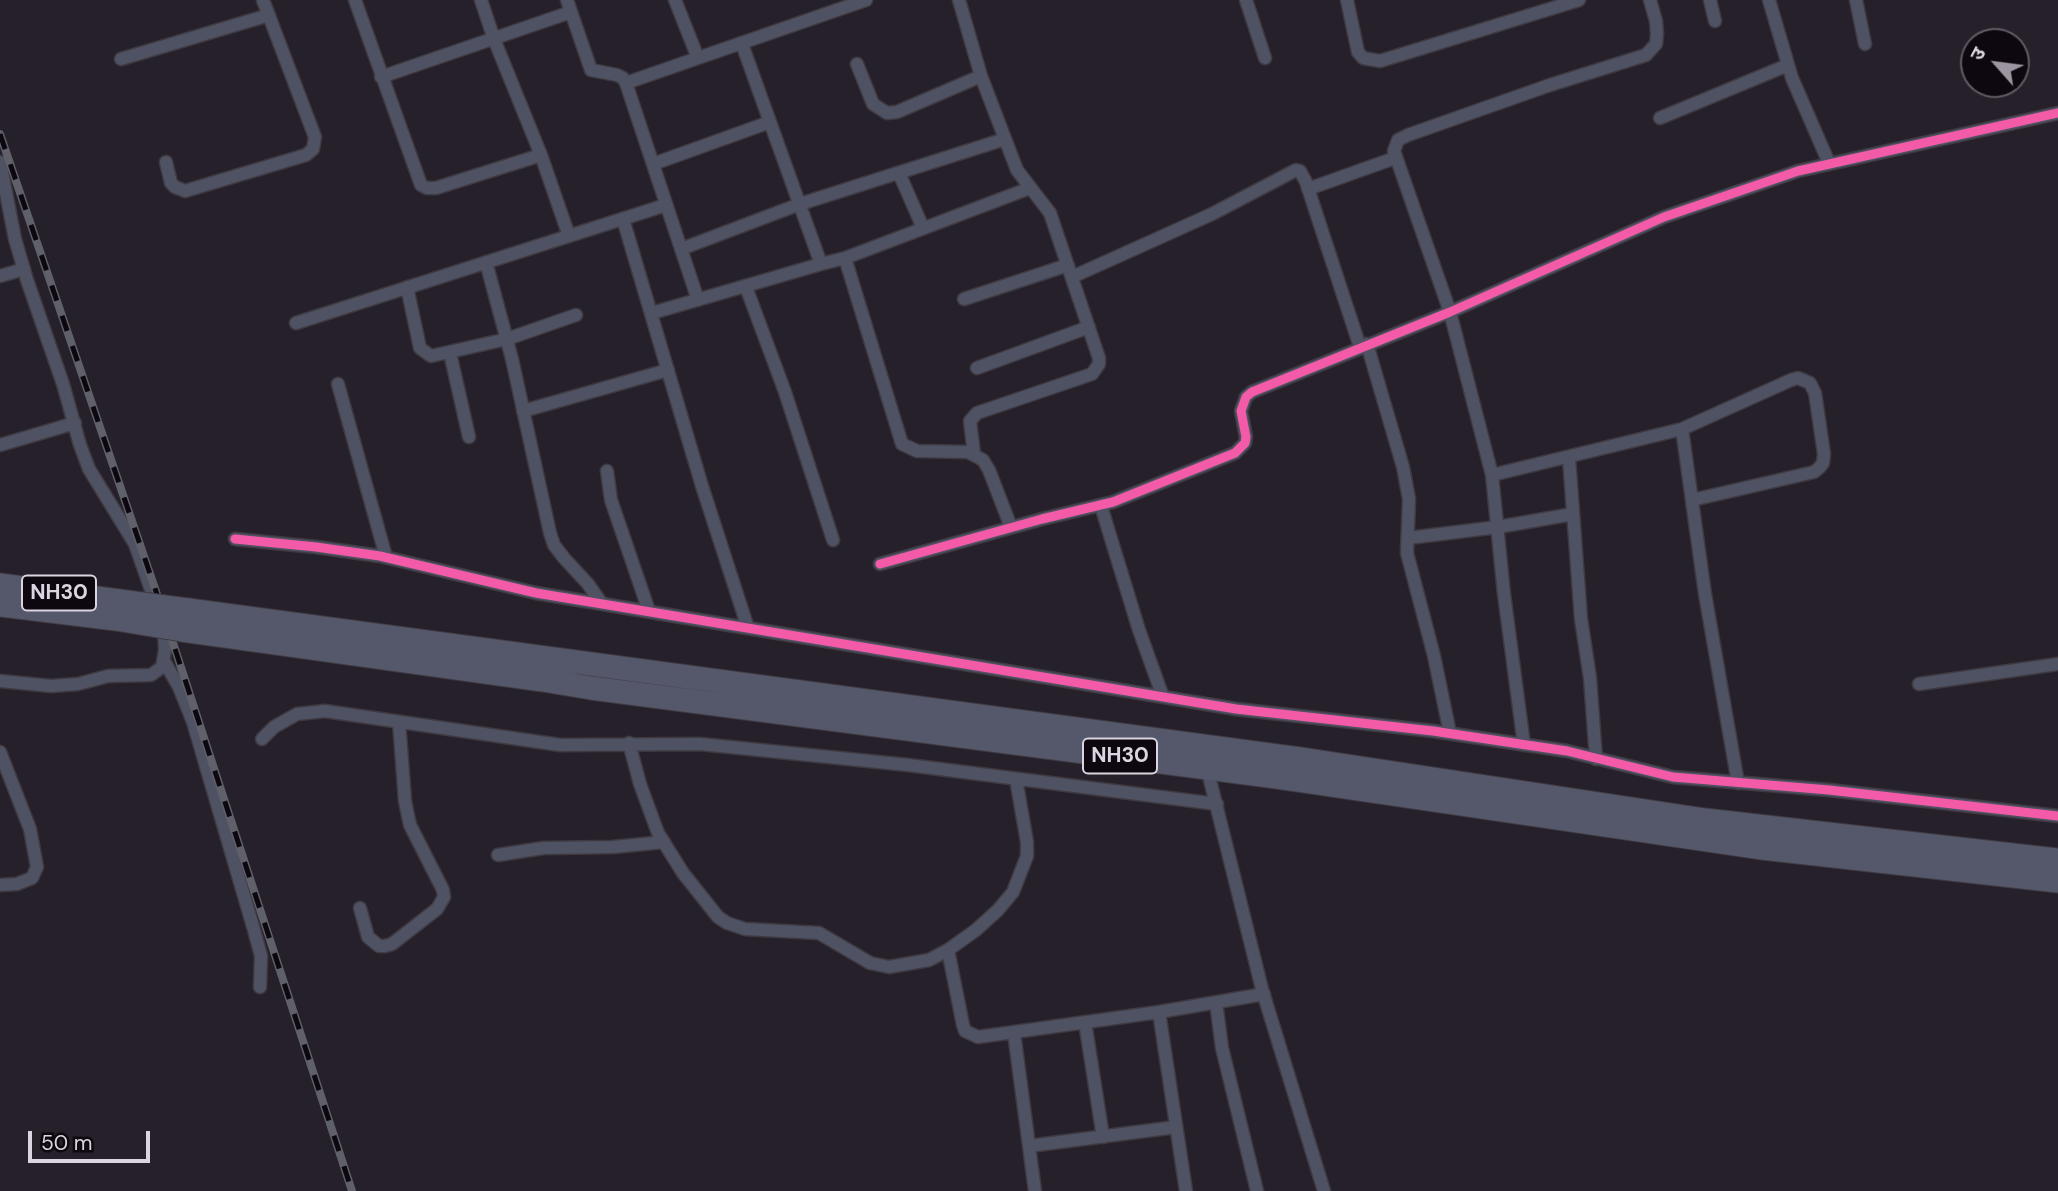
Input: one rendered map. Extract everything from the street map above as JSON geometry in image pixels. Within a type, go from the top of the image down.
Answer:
[{"type":"highway","name":"NH30","points":[[0,585],[118,610],[591,688],[1207,768],[1762,848],[2058,881]]},
{"type":"highway","name":"NH30","points":[[0,605],[118,610]]},
{"type":"highway","name":"NH30","points":[[185,620],[1314,761],[1705,820],[2058,860]]},
{"type":"street","points":[[166,162],[171,183],[185,191],[306,155],[313,149],[315,137],[263,0]]},
{"type":"street","points":[[355,0],[421,185],[436,188],[541,155]]},
{"type":"street","points":[[481,0],[569,236]]},
{"type":"street","points":[[675,0],[698,58]]},
{"type":"street","points":[[626,83],[866,0]]},
{"type":"street","points":[[959,0],[981,76],[1017,170],[1045,203],[1050,213],[1099,358],[1099,364],[1092,374],[977,413],[970,421],[974,454]]},
{"type":"street","points":[[1246,0],[1265,58]]},
{"type":"street","points":[[1347,0],[1358,52],[1363,58],[1380,61],[1579,0]]},
{"type":"street","points":[[1524,745],[1492,475],[1450,312],[1394,151],[1398,141],[1408,135],[1550,85],[1646,55],[1656,44],[1657,34],[1650,0]]},
{"type":"street","points":[[1710,0],[1715,21]]},
{"type":"street","points":[[1769,0],[1788,65],[1829,163]]},
{"type":"street","points":[[1856,0],[1865,44]]},
{"type":"street","points":[[382,77],[494,39],[569,6],[591,70],[617,75],[626,83],[698,300]]},
{"type":"street","points":[[121,60],[268,15]]},
{"type":"street","points":[[742,44],[821,264]]},
{"type":"street","points":[[857,64],[873,104],[887,113],[897,112],[981,76]]},
{"type":"street","points":[[1660,118],[1788,65]]},
{"type":"street","points":[[880,564],[1011,527],[1101,506],[1235,453],[1245,443],[1241,411],[1246,397],[1252,392],[1450,312],[1664,217],[1798,171],[2058,113]]},
{"type":"street","points":[[653,164],[770,122]]},
{"type":"street","points":[[681,249],[800,204],[1005,139]]},
{"type":"street","points":[[1308,189],[1395,158]]},
{"type":"street","points":[[0,162],[23,269],[89,469],[124,523],[147,573],[164,627],[164,661],[159,671],[151,675],[108,676],[78,684],[51,686],[0,681]]},
{"type":"street","points":[[964,299],[1070,271],[1212,214],[1289,172],[1300,172],[1363,346],[1403,467],[1409,499],[1411,571],[1434,656],[1450,733]]},
{"type":"street","points":[[899,173],[923,228]]},
{"type":"street","points":[[652,313],[845,258],[1030,188]]},
{"type":"street","points":[[296,323],[666,205]]},
{"type":"street","points":[[623,219],[702,486],[748,628]]},
{"type":"street","points":[[845,258],[902,444],[917,451],[974,454],[983,460],[1011,527]]},
{"type":"street","points":[[486,262],[554,545],[602,604]]},
{"type":"street","points":[[0,276],[23,269]]},
{"type":"street","points":[[407,287],[420,348],[431,356],[506,339],[576,315]]},
{"type":"street","points":[[746,287],[785,392],[833,540]]},
{"type":"street","points":[[977,368],[1089,327]]},
{"type":"street","points":[[450,353],[469,437]]},
{"type":"street","points":[[523,411],[668,370]]},
{"type":"street","points":[[1492,475],[1682,429],[1798,378],[1810,383],[1815,393],[1824,454],[1819,468],[1814,472],[1692,500]]},
{"type":"street","points":[[338,384],[386,558]]},
{"type":"street","points":[[0,445],[75,423]]},
{"type":"street","points":[[1682,429],[1714,648],[1738,783]]},
{"type":"street","points":[[1569,458],[1581,619],[1590,678],[1596,759]]},
{"type":"street","points":[[607,471],[611,500],[649,611]]},
{"type":"street","points":[[1101,506],[1139,631],[1163,697]]},
{"type":"street","points":[[1408,538],[1573,514]]},
{"type":"street","points":[[235,539],[316,547],[386,558],[536,593],[1236,709],[1450,733],[1524,745],[1673,777],[1843,791],[2058,816]]},
{"type":"street","points":[[164,661],[179,687],[193,722],[261,956],[260,987]]},
{"type":"street","points":[[1919,684],[2058,664]]},
{"type":"street","points":[[262,739],[274,727],[297,714],[325,711],[561,745],[700,744],[894,764],[1217,804]]},
{"type":"street","points":[[360,908],[368,937],[379,946],[385,946],[392,944],[437,909],[444,897],[411,824],[405,801],[399,722]]},
{"type":"street","points":[[629,743],[649,811],[664,842],[682,873],[705,903],[727,923],[745,929],[819,933],[878,965],[905,966],[929,960],[948,950],[976,930],[1013,892],[1027,856],[1016,779]]},
{"type":"street","points":[[0,752],[30,829],[37,867],[32,878],[17,884],[0,885]]},
{"type":"street","points":[[1207,768],[1264,994],[1324,1191]]},
{"type":"street","points":[[498,855],[542,848],[613,847],[664,842]]},
{"type":"street","points":[[948,950],[965,1031],[978,1037],[1264,994]]},
{"type":"street","points":[[1216,1002],[1222,1048],[1257,1191]]},
{"type":"street","points":[[1158,1012],[1186,1191]]},
{"type":"street","points":[[1085,1023],[1103,1137]]},
{"type":"street","points":[[1014,1033],[1035,1191]]},
{"type":"street","points":[[1030,1146],[1176,1127]]},
{"type":"railway","points":[[0,134],[161,606],[352,1191]]},
{"type":"cycle path","points":[[880,564],[1113,502],[1235,453],[1245,443],[1241,411],[1246,397],[1252,392],[1450,312],[1664,217],[1798,171],[2058,113]]},
{"type":"cycle path","points":[[235,539],[380,556],[536,593],[1236,709],[1433,731],[1567,751],[1673,777],[1829,790],[2058,816]]}]
